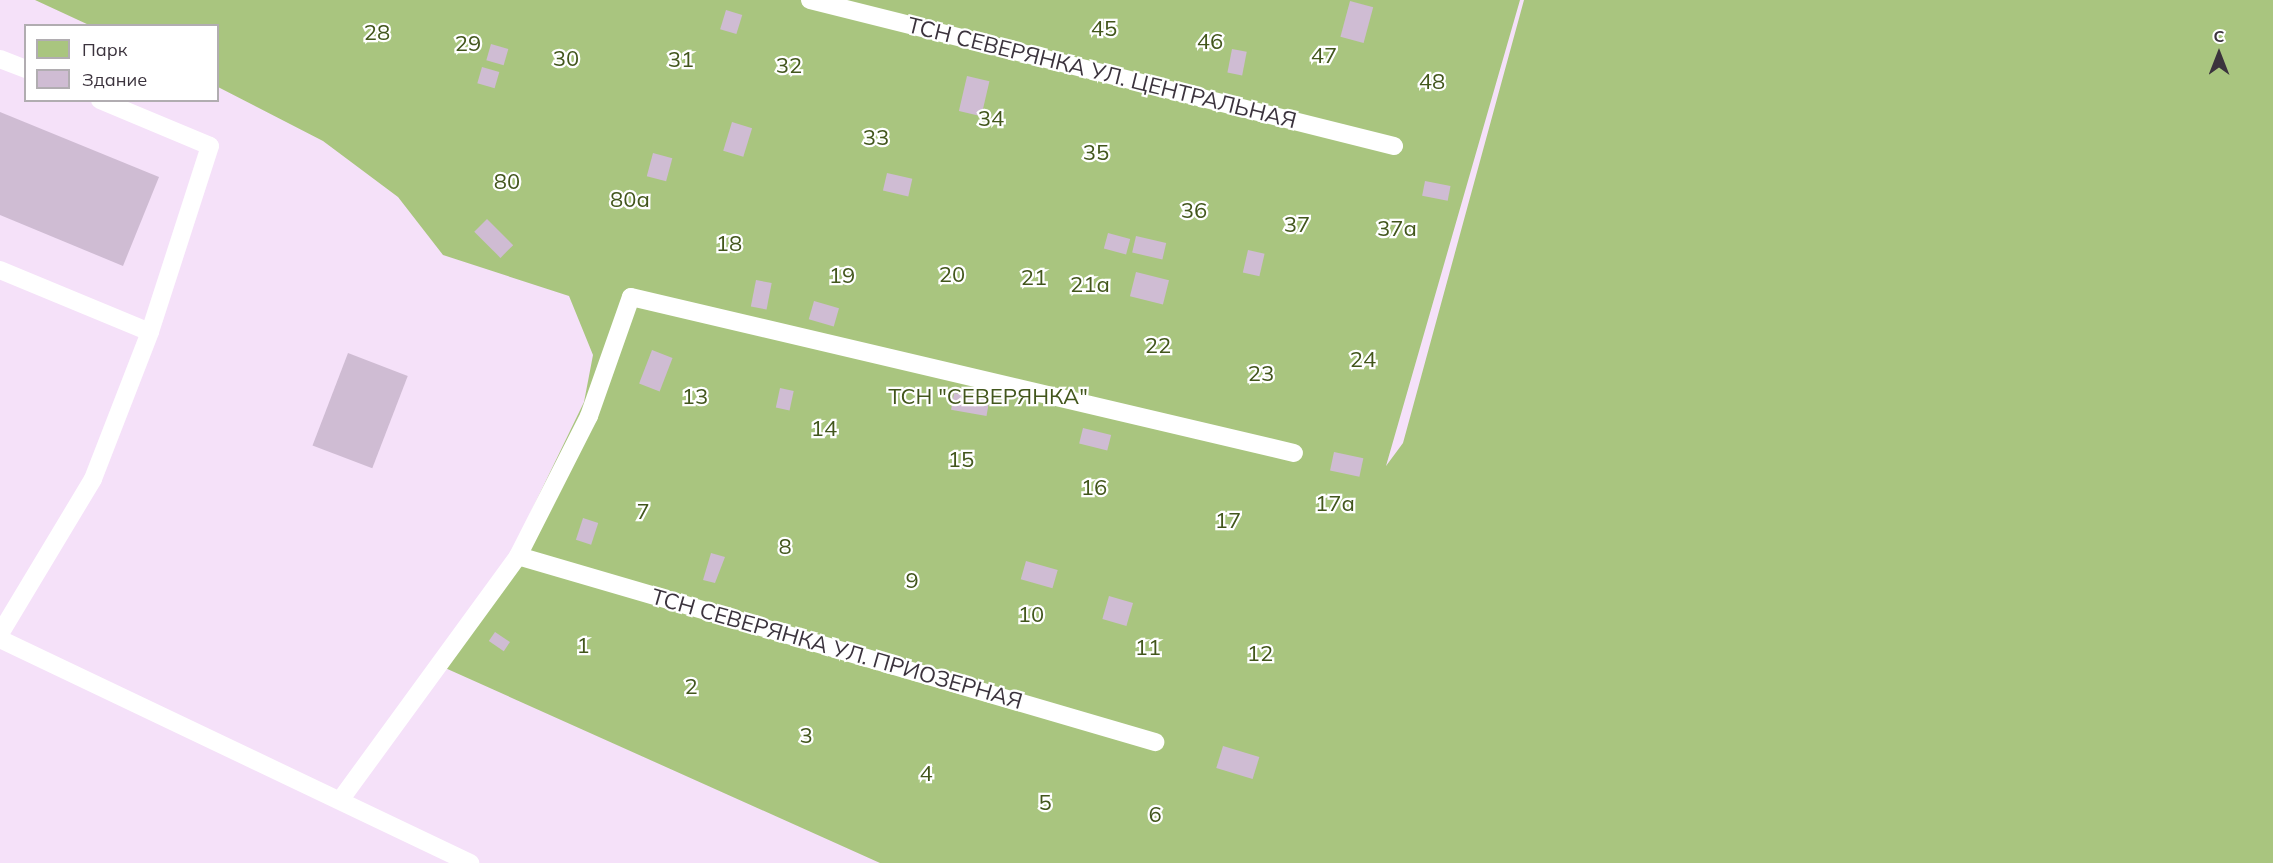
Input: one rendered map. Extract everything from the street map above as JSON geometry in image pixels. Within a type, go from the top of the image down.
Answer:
[{"type":"lane","name":"ТСН СЕВЕРЯНКА УЛ. ЦЕНТРАЛЬНАЯ","points":[[810,0],[1394,146]]},
{"type":"lane","points":[[0,59],[24,68]]},
{"type":"lane","points":[[0,634],[93,479],[150,332],[210,146],[105,102]]},
{"type":"lane","points":[[0,270],[150,332]]},
{"type":"lane","points":[[341,799],[518,556],[589,416],[631,297],[1294,453]]},
{"type":"lane","name":"ТСН СЕВЕРЯНКА УЛ. ПРИОЗЕРНАЯ","points":[[518,556],[1155,742]]},
{"type":"lane","points":[[0,639],[341,799],[470,863]]},
{"type":"green space","points":[[35,0],[1520,0],[1386,466],[1403,443],[1524,0],[2273,0],[2273,863],[880,863],[434,663],[510,555],[584,402],[593,355],[569,296],[443,255],[398,197],[323,141],[219,88],[219,24],[87,24]]},
{"type":"building","points":[[1350,1],[1373,7],[1364,43],[1340,37]]},
{"type":"building","points":[[726,10],[742,15],[736,34],[720,29]]},
{"type":"building","points":[[491,44],[508,49],[504,65],[486,60]]},
{"type":"building","points":[[1232,49],[1247,52],[1242,75],[1227,73]]},
{"type":"building","points":[[482,67],[499,72],[495,88],[477,83]]},
{"type":"building","points":[[967,76],[989,81],[981,116],[959,111]]},
{"type":"building","points":[[0,112],[159,177],[123,266],[0,215]]},
{"type":"building","points":[[732,122],[752,128],[743,157],[723,151]]},
{"type":"building","points":[[653,153],[672,158],[666,181],[647,176]]},
{"type":"building","points":[[887,173],[912,179],[908,196],[883,191]]},
{"type":"building","points":[[1425,181],[1451,186],[1448,201],[1422,196]]},
{"type":"building","points":[[487,219],[513,245],[500,258],[474,232]]},
{"type":"building","points":[[1108,233],[1130,239],[1126,254],[1104,248]]},
{"type":"building","points":[[1136,236],[1166,243],[1162,260],[1132,253]]},
{"type":"building","points":[[1248,250],[1265,254],[1259,276],[1243,272]]},
{"type":"building","points":[[1136,272],[1169,280],[1163,304],[1130,296]]},
{"type":"building","points":[[756,280],[772,283],[767,310],[751,307]]},
{"type":"building","points":[[814,301],[839,308],[834,326],[809,319]]},
{"type":"building","points":[[652,350],[673,358],[660,391],[639,384]]},
{"type":"building","points":[[348,353],[408,376],[372,468],[313,445]]},
{"type":"building","points":[[780,388],[794,391],[790,410],[776,408]]},
{"type":"building","points":[[954,393],[989,399],[987,416],[951,410]]},
{"type":"building","points":[[1083,428],[1111,435],[1107,451],[1079,444]]},
{"type":"building","points":[[1334,452],[1363,458],[1359,477],[1330,471]]},
{"type":"building","points":[[583,518],[598,523],[591,545],[576,540]]},
{"type":"building","points":[[711,553],[725,557],[715,583],[703,580]]},
{"type":"building","points":[[1026,561],[1058,570],[1052,588],[1021,579]]},
{"type":"building","points":[[1109,596],[1133,603],[1126,626],[1102,619]]},
{"type":"building","points":[[495,632],[510,642],[504,651],[489,641]]},
{"type":"building","points":[[1223,746],[1259,757],[1253,779],[1216,768]]},
{"type":"park label","name":"45","points":[[1104,29]]},
{"type":"park label","name":"28","points":[[377,33]]},
{"type":"park label","name":"46","points":[[1210,42]]},
{"type":"park label","name":"29","points":[[468,44]]},
{"type":"park label","name":"47","points":[[1324,56]]},
{"type":"park label","name":"30","points":[[566,59]]},
{"type":"park label","name":"31","points":[[681,60]]},
{"type":"park label","name":"32","points":[[789,66]]},
{"type":"park label","name":"48","points":[[1432,82]]},
{"type":"park label","name":"34","points":[[991,119]]},
{"type":"park label","name":"33","points":[[876,138]]},
{"type":"park label","name":"35","points":[[1096,153]]},
{"type":"park label","name":"80","points":[[507,182]]},
{"type":"park label","name":"80а","points":[[630,200]]},
{"type":"park label","name":"36","points":[[1194,211]]},
{"type":"park label","name":"37","points":[[1297,225]]},
{"type":"park label","name":"37а","points":[[1397,229]]},
{"type":"park label","name":"18","points":[[729,244]]},
{"type":"park label","name":"20","points":[[952,275]]},
{"type":"park label","name":"19","points":[[842,276]]},
{"type":"park label","name":"21","points":[[1034,278]]},
{"type":"park label","name":"21а","points":[[1090,285]]},
{"type":"park label","name":"22","points":[[1158,346]]},
{"type":"park label","name":"24","points":[[1363,360]]},
{"type":"park label","name":"23","points":[[1261,374]]},
{"type":"park label","name":"13","points":[[695,397]]},
{"type":"park label","name":"ТСН \"СЕВЕРЯНКА\"","points":[[988,397]]},
{"type":"park label","name":"14","points":[[824,429]]},
{"type":"park label","name":"15","points":[[961,460]]},
{"type":"park label","name":"16","points":[[1094,488]]},
{"type":"park label","name":"17а","points":[[1335,504]]},
{"type":"park label","name":"7","points":[[643,512]]},
{"type":"park label","name":"17","points":[[1228,521]]},
{"type":"park label","name":"8","points":[[785,547]]},
{"type":"park label","name":"9","points":[[912,581]]},
{"type":"park label","name":"10","points":[[1031,615]]},
{"type":"park label","name":"1","points":[[583,646]]},
{"type":"park label","name":"11","points":[[1148,648]]},
{"type":"park label","name":"12","points":[[1260,654]]},
{"type":"park label","name":"2","points":[[691,687]]},
{"type":"park label","name":"3","points":[[806,736]]},
{"type":"park label","name":"4","points":[[926,774]]},
{"type":"park label","name":"5","points":[[1045,803]]},
{"type":"park label","name":"6","points":[[1155,815]]}]
